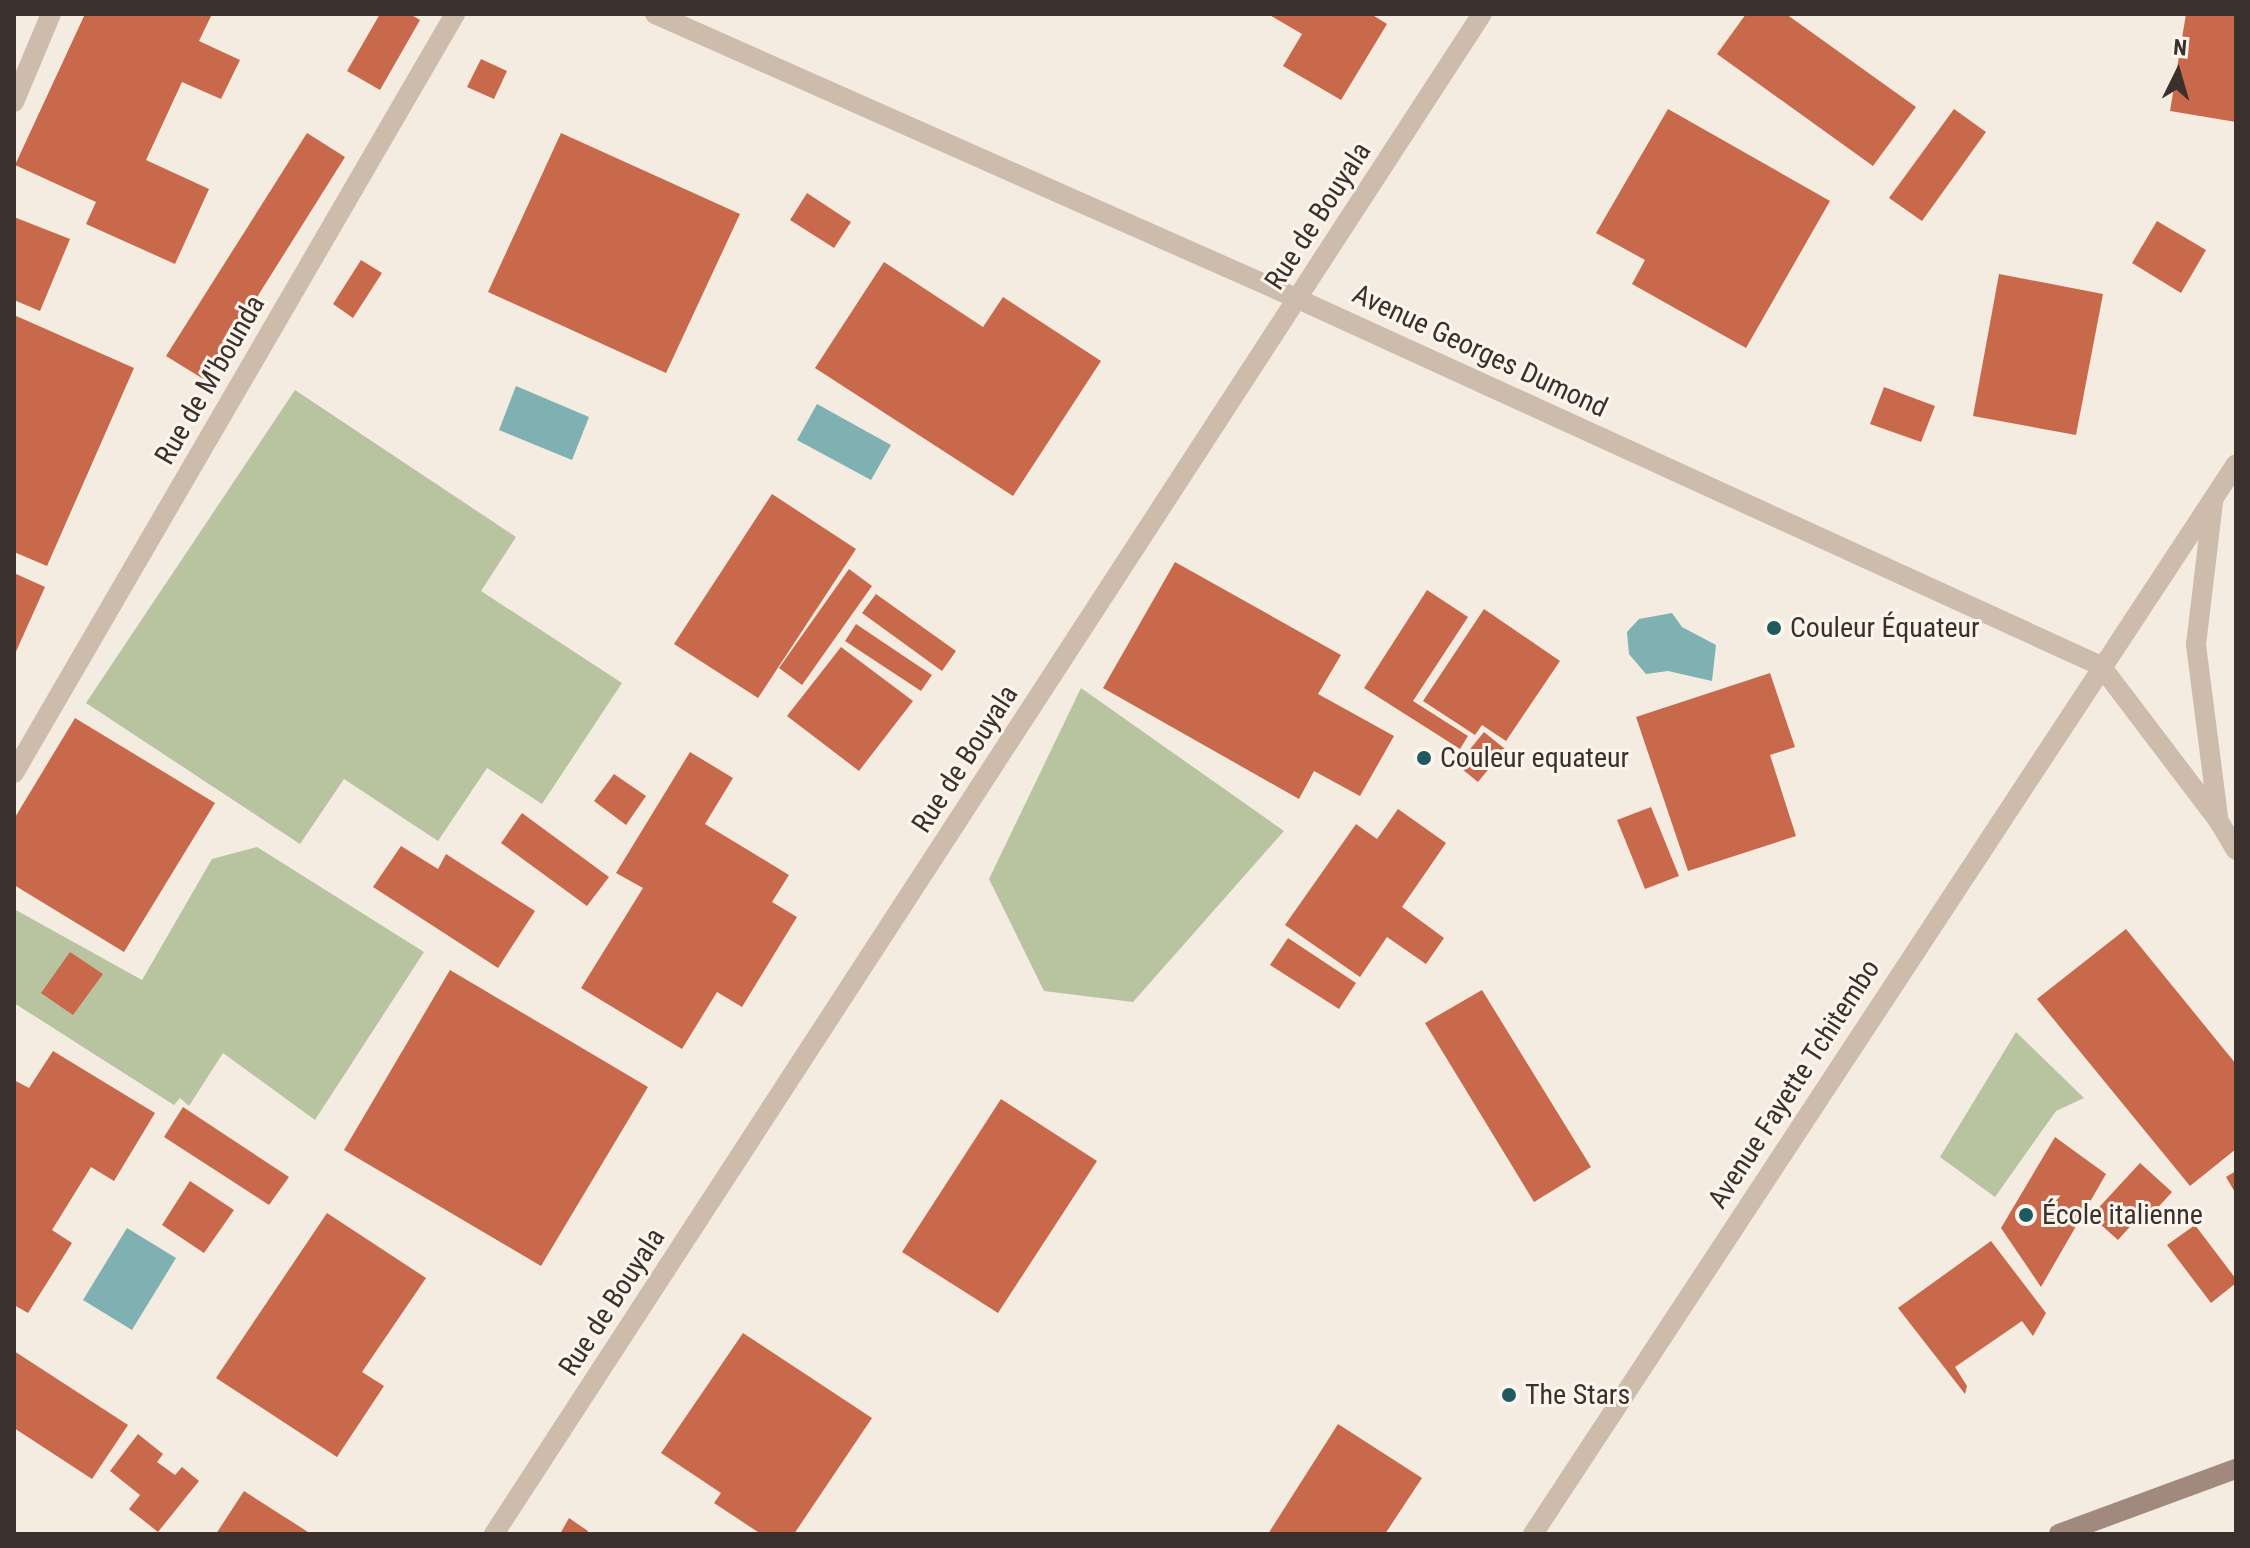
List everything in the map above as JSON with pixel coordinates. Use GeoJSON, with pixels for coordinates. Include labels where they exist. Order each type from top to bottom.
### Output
{"type":"FeatureCollection","features":[{"type":"Feature","properties":{"kind":"street"},"geometry":{"type":"LineString","coordinates":[[14,102],[51,14]]}},
{"type":"Feature","properties":{"kind":"street","name":"Rue de M'bounda"},"geometry":{"type":"LineString","coordinates":[[14,773],[455,14]]}},
{"type":"Feature","properties":{"kind":"street","name":"Avenue Georges Dumond"},"geometry":{"type":"LineString","coordinates":[[655,14],[1298,299],[2101,666],[2218,820],[2236,850]]}},
{"type":"Feature","properties":{"kind":"street","name":"Rue de Bouyala"},"geometry":{"type":"LineString","coordinates":[[494,1534],[1482,14]]}},
{"type":"Feature","properties":{"kind":"street","name":"Avenue Fayette Tchitembo"},"geometry":{"type":"LineString","coordinates":[[1533,1534],[2236,464]]}},
{"type":"Feature","properties":{"kind":"street","name":"Avenue Georges Dumond"},"geometry":{"type":"LineString","coordinates":[[2214,498],[2196,645],[2218,820]]}},
{"type":"Feature","properties":{"kind":"street"},"geometry":{"type":"LineString","coordinates":[[2059,1534],[2236,1469]]}},
{"type":"Feature","properties":{"kind":"green space"},"geometry":{"type":"Polygon","coordinates":[[[295,390],[516,537],[481,591],[622,683],[542,804],[487,768],[438,841],[344,779],[300,844],[86,703],[295,390]]]}},
{"type":"Feature","properties":{"kind":"green space"},"geometry":{"type":"Polygon","coordinates":[[[1081,688],[1284,831],[1133,1002],[1044,991],[989,879],[1081,688]]]}},
{"type":"Feature","properties":{"kind":"green space"},"geometry":{"type":"Polygon","coordinates":[[[257,847],[424,952],[315,1120],[223,1053],[189,1106],[180,1098],[174,1105],[14,1003],[14,909],[142,980],[212,859],[257,847]]]}},
{"type":"Feature","properties":{"kind":"green space"},"geometry":{"type":"Polygon","coordinates":[[[2016,1032],[2084,1098],[2056,1111],[1995,1197],[1940,1157],[2016,1032]]]}},
{"type":"Feature","properties":{"kind":"water"},"geometry":{"type":"Polygon","coordinates":[[[516,386],[589,417],[572,460],[499,430],[516,386]]]}},
{"type":"Feature","properties":{"kind":"water"},"geometry":{"type":"Polygon","coordinates":[[[817,404],[891,445],[871,480],[797,440],[817,404]]]}},
{"type":"Feature","properties":{"kind":"water"},"geometry":{"type":"Polygon","coordinates":[[[1672,613],[1682,627],[1716,645],[1712,681],[1668,671],[1646,674],[1629,654],[1627,632],[1639,619],[1672,613]]]}},
{"type":"Feature","properties":{"kind":"water"},"geometry":{"type":"Polygon","coordinates":[[[127,1228],[176,1258],[132,1330],[83,1300],[127,1228]]]}},
{"type":"Feature","properties":{"kind":"building"},"geometry":{"type":"Polygon","coordinates":[[[85,14],[212,14],[199,41],[240,60],[221,99],[182,82],[146,160],[209,189],[175,264],[86,224],[96,202],[15,165],[85,14]]]}},
{"type":"Feature","properties":{"kind":"building"},"geometry":{"type":"Polygon","coordinates":[[[380,14],[410,14],[420,20],[380,90],[347,71],[380,14]]]}},
{"type":"Feature","properties":{"kind":"building"},"geometry":{"type":"Polygon","coordinates":[[[1268,14],[1371,14],[1387,24],[1341,100],[1283,66],[1302,34],[1268,14]]]}},
{"type":"Feature","properties":{"kind":"building"},"geometry":{"type":"Polygon","coordinates":[[[1746,14],[1786,14],[1916,107],[1873,166],[1717,54],[1746,14]]]}},
{"type":"Feature","properties":{"kind":"building"},"geometry":{"type":"Polygon","coordinates":[[[2186,14],[2236,14],[2236,122],[2170,111],[2186,14]]]}},
{"type":"Feature","properties":{"kind":"building"},"geometry":{"type":"Polygon","coordinates":[[[481,59],[507,71],[494,99],[467,87],[481,59]]]}},
{"type":"Feature","properties":{"kind":"building"},"geometry":{"type":"Polygon","coordinates":[[[1668,109],[1830,201],[1746,348],[1632,284],[1645,260],[1596,233],[1668,109]]]}},
{"type":"Feature","properties":{"kind":"building"},"geometry":{"type":"Polygon","coordinates":[[[1954,109],[1986,132],[1922,221],[1889,198],[1954,109]]]}},
{"type":"Feature","properties":{"kind":"building"},"geometry":{"type":"Polygon","coordinates":[[[307,133],[345,157],[205,380],[166,356],[307,133]]]}},
{"type":"Feature","properties":{"kind":"building"},"geometry":{"type":"Polygon","coordinates":[[[561,133],[740,214],[666,373],[488,292],[561,133]]]}},
{"type":"Feature","properties":{"kind":"building"},"geometry":{"type":"Polygon","coordinates":[[[807,193],[851,222],[834,248],[790,220],[807,193]]]}},
{"type":"Feature","properties":{"kind":"building"},"geometry":{"type":"Polygon","coordinates":[[[14,217],[70,239],[40,311],[14,300],[14,217]]]}},
{"type":"Feature","properties":{"kind":"building"},"geometry":{"type":"Polygon","coordinates":[[[2157,221],[2206,250],[2181,293],[2132,263],[2157,221]]]}},
{"type":"Feature","properties":{"kind":"building"},"geometry":{"type":"Polygon","coordinates":[[[361,260],[382,273],[353,318],[333,304],[361,260]]]}},
{"type":"Feature","properties":{"kind":"building"},"geometry":{"type":"Polygon","coordinates":[[[884,262],[983,327],[1003,297],[1101,361],[1013,496],[815,368],[884,262]]]}},
{"type":"Feature","properties":{"kind":"building"},"geometry":{"type":"Polygon","coordinates":[[[1999,274],[2103,294],[2076,435],[1973,416],[1999,274]]]}},
{"type":"Feature","properties":{"kind":"building"},"geometry":{"type":"Polygon","coordinates":[[[14,315],[134,368],[47,566],[14,552],[14,315]]]}},
{"type":"Feature","properties":{"kind":"building"},"geometry":{"type":"Polygon","coordinates":[[[1884,387],[1935,406],[1921,442],[1870,424],[1884,387]]]}},
{"type":"Feature","properties":{"kind":"building"},"geometry":{"type":"Polygon","coordinates":[[[772,494],[856,549],[758,698],[674,644],[772,494]]]}},
{"type":"Feature","properties":{"kind":"building"},"geometry":{"type":"Polygon","coordinates":[[[1175,562],[1341,655],[1318,694],[1394,736],[1360,796],[1314,771],[1299,799],[1103,688],[1175,562]]]}},
{"type":"Feature","properties":{"kind":"building"},"geometry":{"type":"Polygon","coordinates":[[[849,569],[872,586],[802,685],[779,668],[849,569]]]}},
{"type":"Feature","properties":{"kind":"building"},"geometry":{"type":"Polygon","coordinates":[[[14,573],[45,587],[14,656],[14,573]]]}},
{"type":"Feature","properties":{"kind":"building"},"geometry":{"type":"Polygon","coordinates":[[[1427,590],[1468,617],[1413,701],[1468,736],[1460,749],[1364,688],[1427,590]]]}},
{"type":"Feature","properties":{"kind":"building"},"geometry":{"type":"Polygon","coordinates":[[[876,594],[956,651],[942,671],[862,613],[876,594]]]}},
{"type":"Feature","properties":{"kind":"building"},"geometry":{"type":"Polygon","coordinates":[[[1484,609],[1560,661],[1506,741],[1482,725],[1475,735],[1423,701],[1484,609]]]}},
{"type":"Feature","properties":{"kind":"building"},"geometry":{"type":"Polygon","coordinates":[[[856,624],[932,675],[921,691],[845,641],[856,624]]]}},
{"type":"Feature","properties":{"kind":"building"},"geometry":{"type":"Polygon","coordinates":[[[841,647],[913,701],[859,771],[787,716],[841,647]]]}},
{"type":"Feature","properties":{"kind":"building"},"geometry":{"type":"Polygon","coordinates":[[[1770,673],[1795,747],[1770,755],[1796,836],[1688,871],[1636,717],[1770,673]]]}},
{"type":"Feature","properties":{"kind":"building"},"geometry":{"type":"Polygon","coordinates":[[[75,718],[215,803],[124,952],[14,885],[14,819],[75,718]]]}},
{"type":"Feature","properties":{"kind":"building"},"geometry":{"type":"Polygon","coordinates":[[[1484,732],[1505,749],[1478,782],[1457,765],[1484,732]]]}},
{"type":"Feature","properties":{"kind":"building"},"geometry":{"type":"Polygon","coordinates":[[[690,752],[733,778],[705,824],[789,875],[772,902],[797,917],[742,1007],[717,992],[682,1049],[581,988],[643,888],[616,873],[690,752]]]}},
{"type":"Feature","properties":{"kind":"building"},"geometry":{"type":"Polygon","coordinates":[[[614,774],[646,796],[626,825],[594,801],[614,774]]]}},
{"type":"Feature","properties":{"kind":"building"},"geometry":{"type":"Polygon","coordinates":[[[1651,807],[1679,876],[1645,889],[1617,820],[1651,807]]]}},
{"type":"Feature","properties":{"kind":"building"},"geometry":{"type":"Polygon","coordinates":[[[1398,809],[1446,843],[1402,907],[1444,938],[1426,964],[1387,937],[1360,977],[1285,925],[1356,824],[1377,839],[1398,809]]]}},
{"type":"Feature","properties":{"kind":"building"},"geometry":{"type":"Polygon","coordinates":[[[522,813],[609,877],[587,906],[501,843],[522,813]]]}},
{"type":"Feature","properties":{"kind":"building"},"geometry":{"type":"Polygon","coordinates":[[[401,846],[438,869],[446,854],[535,911],[498,968],[373,887],[401,846]]]}},
{"type":"Feature","properties":{"kind":"building"},"geometry":{"type":"Polygon","coordinates":[[[2126,929],[2236,1064],[2236,1149],[2190,1186],[2037,999],[2126,929]]]}},
{"type":"Feature","properties":{"kind":"building"},"geometry":{"type":"Polygon","coordinates":[[[1288,938],[1356,983],[1339,1009],[1270,965],[1288,938]]]}},
{"type":"Feature","properties":{"kind":"building"},"geometry":{"type":"Polygon","coordinates":[[[70,952],[103,974],[73,1015],[41,993],[70,952]]]}},
{"type":"Feature","properties":{"kind":"building"},"geometry":{"type":"Polygon","coordinates":[[[450,970],[648,1087],[541,1266],[344,1150],[450,970]]]}},
{"type":"Feature","properties":{"kind":"building"},"geometry":{"type":"Polygon","coordinates":[[[1482,990],[1591,1167],[1534,1202],[1425,1023],[1482,990]]]}},
{"type":"Feature","properties":{"kind":"building"},"geometry":{"type":"Polygon","coordinates":[[[53,1051],[155,1113],[114,1181],[91,1167],[52,1230],[72,1243],[28,1313],[14,1305],[14,1080],[29,1088],[53,1051]]]}},
{"type":"Feature","properties":{"kind":"building"},"geometry":{"type":"Polygon","coordinates":[[[1001,1099],[1097,1161],[998,1313],[902,1252],[1001,1099]]]}},
{"type":"Feature","properties":{"kind":"building"},"geometry":{"type":"Polygon","coordinates":[[[183,1107],[289,1177],[269,1205],[164,1137],[183,1107]]]}},
{"type":"Feature","properties":{"kind":"building"},"geometry":{"type":"Polygon","coordinates":[[[2055,1137],[2106,1174],[2041,1287],[2001,1228],[2055,1137]]]}},
{"type":"Feature","properties":{"kind":"building"},"geometry":{"type":"Polygon","coordinates":[[[2140,1163],[2172,1192],[2142,1225],[2136,1220],[2118,1240],[2091,1216],[2140,1163]]]}},
{"type":"Feature","properties":{"kind":"building"},"geometry":{"type":"Polygon","coordinates":[[[2236,1171],[2236,1194],[2226,1177],[2236,1171]]]}},
{"type":"Feature","properties":{"kind":"building"},"geometry":{"type":"Polygon","coordinates":[[[190,1181],[234,1210],[204,1253],[162,1225],[190,1181]]]}},
{"type":"Feature","properties":{"kind":"building"},"geometry":{"type":"Polygon","coordinates":[[[327,1213],[426,1278],[362,1372],[384,1386],[337,1457],[216,1378],[327,1213]]]}},
{"type":"Feature","properties":{"kind":"building"},"geometry":{"type":"Polygon","coordinates":[[[2195,1225],[2236,1279],[2236,1283],[2211,1303],[2167,1245],[2195,1225]]]}},
{"type":"Feature","properties":{"kind":"building"},"geometry":{"type":"Polygon","coordinates":[[[1991,1241],[2046,1313],[2033,1336],[2022,1321],[1955,1367],[1967,1386],[1965,1394],[1898,1308],[1991,1241]]]}},
{"type":"Feature","properties":{"kind":"building"},"geometry":{"type":"Polygon","coordinates":[[[743,1333],[872,1418],[794,1534],[761,1534],[714,1503],[721,1493],[661,1453],[743,1333]]]}},
{"type":"Feature","properties":{"kind":"building"},"geometry":{"type":"Polygon","coordinates":[[[14,1351],[128,1425],[92,1479],[14,1428],[14,1351]]]}},
{"type":"Feature","properties":{"kind":"building"},"geometry":{"type":"Polygon","coordinates":[[[1338,1424],[1422,1478],[1385,1534],[1268,1534],[1338,1424]]]}},
{"type":"Feature","properties":{"kind":"building"},"geometry":{"type":"Polygon","coordinates":[[[138,1434],[163,1454],[157,1462],[175,1475],[182,1467],[199,1481],[158,1532],[129,1509],[140,1495],[110,1471],[138,1434]]]}},
{"type":"Feature","properties":{"kind":"building"},"geometry":{"type":"Polygon","coordinates":[[[244,1491],[308,1532],[216,1534],[244,1491]]]}},
{"type":"Feature","properties":{"kind":"building"},"geometry":{"type":"Polygon","coordinates":[[[569,1518],[588,1531],[586,1534],[560,1534],[569,1518]]]}},
{"type":"Feature","properties":{"kind":"place","name":"Couleur Équateur"},"geometry":{"type":"Point","coordinates":[1774,628]}},
{"type":"Feature","properties":{"kind":"place","name":"Couleur equateur"},"geometry":{"type":"Point","coordinates":[1424,758]}},
{"type":"Feature","properties":{"kind":"place","name":"École italienne"},"geometry":{"type":"Point","coordinates":[2026,1215]}},
{"type":"Feature","properties":{"kind":"place","name":"The Stars"},"geometry":{"type":"Point","coordinates":[1509,1395]}}]}
